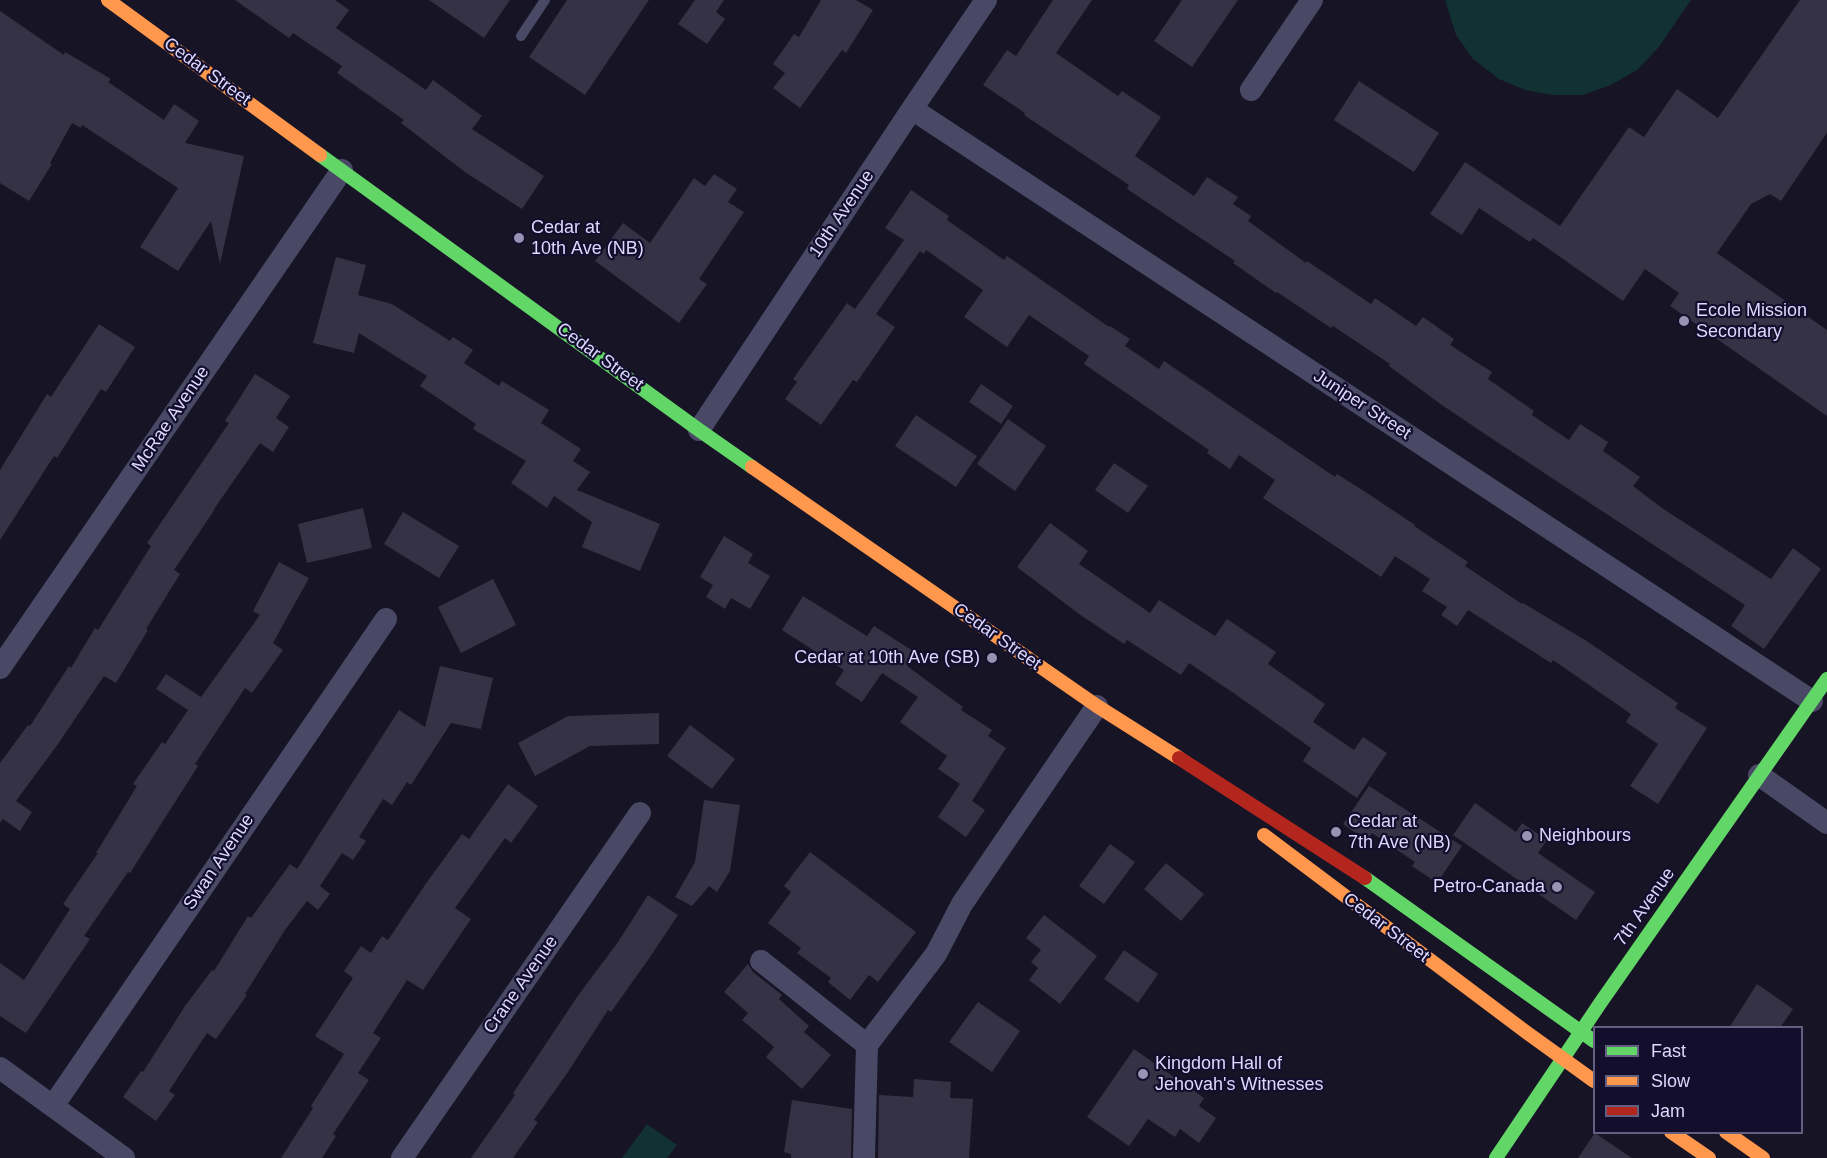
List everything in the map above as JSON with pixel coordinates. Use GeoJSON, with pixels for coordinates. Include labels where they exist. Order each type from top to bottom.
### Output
{"type":"FeatureCollection","features":[{"type":"Feature","properties":{"kind":"main road","name":"Cedar Street"},"geometry":{"type":"LineString","coordinates":[[115,2],[699,430],[1097,706],[1350,868],[1593,1040]]}},
{"type":"Feature","properties":{"kind":"main road","name":"7th Avenue"},"geometry":{"type":"LineString","coordinates":[[1496,1158],[1562,1059],[1827,680]]}},
{"type":"Feature","properties":{"kind":"main road","name":"Cedar Street"},"geometry":{"type":"LineString","coordinates":[[1097,706],[1218,800]]}},
{"type":"Feature","properties":{"kind":"main road","name":"Cedar Street"},"geometry":{"type":"LineString","coordinates":[[1256,829],[1593,1080]]}},
{"type":"Feature","properties":{"kind":"main road"},"geometry":{"type":"LineString","coordinates":[[1674,1134],[1709,1158]]}},
{"type":"Feature","properties":{"kind":"main road"},"geometry":{"type":"LineString","coordinates":[[1729,1134],[1764,1158]]}},
{"type":"Feature","properties":{"kind":"street","name":"10th Avenue"},"geometry":{"type":"LineString","coordinates":[[699,430],[986,0]]}},
{"type":"Feature","properties":{"kind":"street"},"geometry":{"type":"LineString","coordinates":[[1251,90],[1312,0]]}},
{"type":"Feature","properties":{"kind":"street","name":"Juniper Street"},"geometry":{"type":"LineString","coordinates":[[912,109],[1812,701]]}},
{"type":"Feature","properties":{"kind":"street","name":"McRae Avenue"},"geometry":{"type":"LineString","coordinates":[[0,668],[342,170]]}},
{"type":"Feature","properties":{"kind":"street","name":"Swan Avenue"},"geometry":{"type":"LineString","coordinates":[[53,1106],[386,619]]}},
{"type":"Feature","properties":{"kind":"street"},"geometry":{"type":"LineString","coordinates":[[864,1158],[867,1045],[936,954],[962,904],[1097,706]]}},
{"type":"Feature","properties":{"kind":"street"},"geometry":{"type":"LineString","coordinates":[[1759,775],[1827,823]]}},
{"type":"Feature","properties":{"kind":"street","name":"Crane Avenue"},"geometry":{"type":"LineString","coordinates":[[402,1158],[639,813]]}},
{"type":"Feature","properties":{"kind":"street"},"geometry":{"type":"LineString","coordinates":[[761,961],[867,1045]]}},
{"type":"Feature","properties":{"kind":"street"},"geometry":{"type":"LineString","coordinates":[[0,1068],[124,1158]]}},
{"type":"Feature","properties":{"kind":"lane"},"geometry":{"type":"LineString","coordinates":[[521,36],[545,0]]}},
{"type":"Feature","properties":{"kind":"green space"},"geometry":{"type":"Polygon","coordinates":[[[1445,0],[1691,0],[1658,48],[1637,70],[1611,85],[1583,95],[1553,95],[1525,90],[1499,79],[1473,59],[1456,35],[1445,0]]]}},
{"type":"Feature","properties":{"kind":"green space"},"geometry":{"type":"Polygon","coordinates":[[[647,1124],[677,1145],[667,1158],[622,1158],[647,1124]]]}},
{"type":"Feature","properties":{"kind":"building"},"geometry":{"type":"Polygon","coordinates":[[[235,0],[335,0],[349,10],[336,28],[426,90],[433,80],[482,116],[472,129],[544,176],[522,209],[465,172],[401,123],[404,120],[337,73],[342,66],[293,33],[289,38],[235,0]]]}},
{"type":"Feature","properties":{"kind":"building"},"geometry":{"type":"Polygon","coordinates":[[[429,0],[510,0],[484,38],[429,0]]]}},
{"type":"Feature","properties":{"kind":"building"},"geometry":{"type":"Polygon","coordinates":[[[567,0],[649,0],[585,95],[529,57],[567,0]]]}},
{"type":"Feature","properties":{"kind":"building"},"geometry":{"type":"Polygon","coordinates":[[[695,0],[724,0],[716,12],[725,19],[707,44],[678,24],[695,0]]]}},
{"type":"Feature","properties":{"kind":"building"},"geometry":{"type":"Polygon","coordinates":[[[821,0],[856,0],[873,10],[846,53],[842,50],[800,108],[773,88],[785,73],[773,64],[794,34],[799,37],[821,0]]]}},
{"type":"Feature","properties":{"kind":"building"},"geometry":{"type":"Polygon","coordinates":[[[1053,0],[1092,0],[1056,53],[1118,96],[1122,91],[1161,117],[1135,156],[1194,196],[1207,177],[1238,197],[1233,204],[1251,216],[1248,221],[1306,263],[1307,261],[1371,304],[1375,298],[1416,326],[1423,317],[1454,339],[1450,345],[1492,372],[1488,379],[1534,411],[1532,415],[1569,440],[1580,424],[1608,442],[1603,451],[1640,477],[1633,486],[1662,508],[1771,579],[1793,548],[1821,569],[1764,649],[1731,626],[1745,605],[1439,403],[1389,366],[1390,364],[1333,326],[1331,328],[1276,293],[1233,263],[1235,261],[1127,189],[1129,185],[983,85],[1007,50],[1016,56],[1053,0]]]}},
{"type":"Feature","properties":{"kind":"building"},"geometry":{"type":"Polygon","coordinates":[[[1182,0],[1238,0],[1192,67],[1154,41],[1182,0]]]}},
{"type":"Feature","properties":{"kind":"building"},"geometry":{"type":"Polygon","coordinates":[[[1800,0],[1827,0],[1827,133],[1781,201],[1770,194],[1751,204],[1717,253],[1827,330],[1827,416],[1670,306],[1679,293],[1645,269],[1623,301],[1533,238],[1530,242],[1479,208],[1462,235],[1430,214],[1465,162],[1560,226],[1629,127],[1644,137],[1677,89],[1718,118],[1800,0]]]}},
{"type":"Feature","properties":{"kind":"building"},"geometry":{"type":"Polygon","coordinates":[[[0,11],[64,55],[65,52],[111,79],[108,82],[164,120],[174,104],[199,121],[185,143],[244,156],[220,264],[211,221],[178,271],[140,247],[178,188],[82,125],[81,128],[72,123],[50,163],[52,164],[29,201],[0,183],[0,11]]]}},
{"type":"Feature","properties":{"kind":"building"},"geometry":{"type":"Polygon","coordinates":[[[1359,81],[1439,133],[1414,172],[1334,120],[1359,81]]]}},
{"type":"Feature","properties":{"kind":"building"},"geometry":{"type":"Polygon","coordinates":[[[714,174],[737,189],[728,202],[744,212],[699,279],[707,284],[679,323],[595,261],[623,223],[650,243],[694,178],[705,186],[714,174]]]}},
{"type":"Feature","properties":{"kind":"building"},"geometry":{"type":"Polygon","coordinates":[[[911,190],[949,216],[947,220],[1004,260],[1007,256],[1130,339],[1125,346],[1159,369],[1164,361],[1335,477],[1337,474],[1415,525],[1468,562],[1465,566],[1522,604],[1585,640],[1678,703],[1675,708],[1707,728],[1658,804],[1630,786],[1658,744],[1626,722],[1631,714],[1553,660],[1551,663],[1468,610],[1457,626],[1441,615],[1447,607],[1422,591],[1430,579],[1395,556],[1381,577],[1263,498],[1275,480],[1239,455],[1230,469],[1207,453],[1209,450],[1084,364],[1089,356],[1029,315],[1007,347],[964,317],[983,290],[926,250],[924,254],[920,251],[876,314],[895,327],[857,382],[853,380],[821,425],[785,399],[797,382],[793,379],[847,303],[855,309],[904,240],[885,228],[911,190]]]}},
{"type":"Feature","properties":{"kind":"building"},"geometry":{"type":"Polygon","coordinates":[[[336,257],[366,265],[358,295],[392,304],[450,341],[453,337],[473,350],[464,363],[499,386],[502,381],[549,410],[541,423],[581,449],[573,461],[590,472],[577,490],[660,524],[640,571],[582,547],[592,522],[554,496],[547,508],[511,483],[526,461],[473,429],[476,424],[420,386],[427,376],[359,333],[354,353],[313,343],[336,257]]]}},
{"type":"Feature","properties":{"kind":"building"},"geometry":{"type":"Polygon","coordinates":[[[99,324],[135,347],[106,392],[101,389],[57,458],[54,456],[0,540],[0,470],[47,394],[51,397],[99,324]]]}},
{"type":"Feature","properties":{"kind":"building"},"geometry":{"type":"Polygon","coordinates":[[[255,374],[290,396],[276,418],[289,427],[273,452],[260,443],[174,570],[180,574],[116,683],[104,676],[16,801],[32,812],[20,831],[3,819],[0,823],[0,763],[28,725],[30,726],[69,666],[71,668],[95,628],[98,630],[151,546],[147,543],[229,423],[225,421],[255,374]]]}},
{"type":"Feature","properties":{"kind":"building"},"geometry":{"type":"Polygon","coordinates":[[[981,384],[1013,406],[1001,424],[969,402],[981,384]]]}},
{"type":"Feature","properties":{"kind":"building"},"geometry":{"type":"Polygon","coordinates":[[[916,415],[977,456],[956,487],[895,446],[916,415]]]}},
{"type":"Feature","properties":{"kind":"building"},"geometry":{"type":"Polygon","coordinates":[[[1008,419],[1046,446],[1015,491],[977,464],[1008,419]]]}},
{"type":"Feature","properties":{"kind":"building"},"geometry":{"type":"Polygon","coordinates":[[[1114,463],[1148,486],[1128,513],[1095,490],[1114,463]]]}},
{"type":"Feature","properties":{"kind":"building"},"geometry":{"type":"Polygon","coordinates":[[[363,508],[372,548],[307,563],[298,524],[363,508]]]}},
{"type":"Feature","properties":{"kind":"building"},"geometry":{"type":"Polygon","coordinates":[[[403,512],[459,546],[439,578],[384,544],[403,512]]]}},
{"type":"Feature","properties":{"kind":"building"},"geometry":{"type":"Polygon","coordinates":[[[1050,523],[1088,551],[1079,564],[1150,613],[1159,600],[1215,636],[1227,619],[1276,652],[1268,664],[1325,704],[1313,722],[1354,750],[1363,737],[1387,753],[1357,798],[1303,761],[1311,748],[1235,694],[1189,663],[1181,675],[1127,640],[1124,644],[1079,614],[1017,567],[1050,523]]]}},
{"type":"Feature","properties":{"kind":"building"},"geometry":{"type":"Polygon","coordinates":[[[724,536],[753,554],[748,563],[770,576],[750,609],[731,598],[725,609],[706,597],[713,585],[700,577],[724,536]]]}},
{"type":"Feature","properties":{"kind":"building"},"geometry":{"type":"Polygon","coordinates":[[[279,562],[309,578],[273,643],[283,650],[252,693],[245,688],[195,764],[198,766],[130,873],[128,872],[84,936],[90,939],[26,1033],[0,1016],[0,963],[24,980],[70,909],[63,904],[98,853],[96,853],[137,786],[133,784],[162,742],[165,744],[188,710],[156,689],[166,674],[201,697],[260,615],[253,611],[279,562]]]}},
{"type":"Feature","properties":{"kind":"building"},"geometry":{"type":"Polygon","coordinates":[[[493,579],[516,625],[461,653],[438,607],[493,579]]]}},
{"type":"Feature","properties":{"kind":"building"},"geometry":{"type":"Polygon","coordinates":[[[803,596],[867,636],[874,626],[916,653],[907,666],[963,707],[961,710],[992,730],[988,736],[1006,748],[972,801],[985,810],[966,837],[938,817],[960,784],[938,769],[947,756],[900,722],[918,697],[882,673],[862,702],[835,684],[844,670],[782,630],[803,596]]]}},
{"type":"Feature","properties":{"kind":"building"},"geometry":{"type":"Polygon","coordinates":[[[440,666],[493,678],[481,729],[451,723],[411,785],[407,782],[392,805],[383,799],[359,837],[366,841],[353,860],[342,853],[320,886],[330,894],[318,910],[307,901],[285,930],[245,994],[247,995],[216,1039],[207,1033],[169,1091],[175,1095],[156,1121],[123,1097],[141,1071],[143,1072],[185,1006],[212,970],[214,971],[248,916],[251,918],[290,864],[297,869],[399,710],[425,727],[440,666]]]}},
{"type":"Feature","properties":{"kind":"building"},"geometry":{"type":"Polygon","coordinates":[[[659,713],[659,744],[590,746],[535,776],[518,743],[568,716],[659,713]]]}},
{"type":"Feature","properties":{"kind":"building"},"geometry":{"type":"Polygon","coordinates":[[[690,725],[735,759],[712,789],[667,756],[690,725]]]}},
{"type":"Feature","properties":{"kind":"building"},"geometry":{"type":"Polygon","coordinates":[[[508,784],[538,806],[511,843],[505,838],[455,908],[471,919],[423,990],[407,980],[373,1033],[381,1038],[358,1073],[369,1080],[333,1134],[336,1136],[322,1158],[281,1158],[344,1054],[315,1036],[353,978],[344,971],[361,946],[371,953],[382,936],[388,940],[462,834],[469,839],[508,784]]]}},
{"type":"Feature","properties":{"kind":"building"},"geometry":{"type":"Polygon","coordinates":[[[1369,786],[1462,846],[1437,883],[1412,866],[1415,862],[1372,833],[1367,841],[1343,824],[1369,786]]]}},
{"type":"Feature","properties":{"kind":"building"},"geometry":{"type":"Polygon","coordinates":[[[704,800],[740,805],[730,871],[717,892],[709,886],[692,906],[675,897],[695,862],[704,800]]]}},
{"type":"Feature","properties":{"kind":"building"},"geometry":{"type":"Polygon","coordinates":[[[1475,803],[1516,832],[1522,823],[1547,840],[1538,853],[1595,892],[1576,920],[1453,835],[1475,803]]]}},
{"type":"Feature","properties":{"kind":"building"},"geometry":{"type":"Polygon","coordinates":[[[1110,844],[1135,862],[1104,904],[1079,886],[1110,844]]]}},
{"type":"Feature","properties":{"kind":"building"},"geometry":{"type":"Polygon","coordinates":[[[810,852],[916,932],[878,982],[869,975],[850,1000],[828,982],[831,978],[797,953],[801,948],[768,923],[791,892],[784,886],[810,852]]]}},
{"type":"Feature","properties":{"kind":"building"},"geometry":{"type":"Polygon","coordinates":[[[1166,863],[1204,894],[1181,921],[1144,889],[1166,863]]]}},
{"type":"Feature","properties":{"kind":"building"},"geometry":{"type":"Polygon","coordinates":[[[648,895],[678,915],[650,957],[611,1012],[608,1010],[534,1120],[538,1122],[513,1158],[471,1158],[515,1095],[513,1093],[577,997],[618,942],[648,895]]]}},
{"type":"Feature","properties":{"kind":"building"},"geometry":{"type":"Polygon","coordinates":[[[1044,915],[1097,956],[1060,1004],[1029,980],[1038,968],[1031,962],[1041,950],[1026,938],[1044,915]]]}},
{"type":"Feature","properties":{"kind":"building"},"geometry":{"type":"Polygon","coordinates":[[[1124,950],[1158,974],[1138,1003],[1104,979],[1124,950]]]}},
{"type":"Feature","properties":{"kind":"building"},"geometry":{"type":"Polygon","coordinates":[[[748,964],[753,972],[782,995],[779,999],[809,1026],[804,1032],[831,1055],[802,1089],[766,1057],[774,1047],[742,1020],[748,1013],[724,992],[748,964]]]}},
{"type":"Feature","properties":{"kind":"building"},"geometry":{"type":"Polygon","coordinates":[[[1757,984],[1793,1009],[1781,1026],[1730,1026],[1757,984]]]}},
{"type":"Feature","properties":{"kind":"building"},"geometry":{"type":"Polygon","coordinates":[[[978,1002],[1020,1031],[992,1072],[949,1042],[978,1002]]]}},
{"type":"Feature","properties":{"kind":"building","name":"Kingdom Hall of Jehovah's Witnesses"},"geometry":{"type":"Polygon","coordinates":[[[1134,1049],[1204,1098],[1199,1106],[1216,1118],[1199,1143],[1180,1129],[1175,1137],[1148,1119],[1129,1146],[1087,1117],[1134,1049]]]}},
{"type":"Feature","properties":{"kind":"building"},"geometry":{"type":"Polygon","coordinates":[[[914,1079],[951,1082],[950,1098],[973,1099],[969,1158],[878,1158],[879,1095],[913,1097],[914,1079]]]}},
{"type":"Feature","properties":{"kind":"building"},"geometry":{"type":"Polygon","coordinates":[[[792,1100],[852,1109],[851,1158],[791,1158],[791,1154],[784,1152],[792,1100]]]}},
{"type":"Feature","properties":{"kind":"building"},"geometry":{"type":"Polygon","coordinates":[[[1596,1134],[1632,1158],[1578,1158],[1596,1134]]]}},
{"type":"Feature","properties":{"kind":"traffic: fast"},"geometry":{"type":"LineString","coordinates":[[320,155],[752,467]]}},
{"type":"Feature","properties":{"kind":"traffic: fast"},"geometry":{"type":"LineString","coordinates":[[1496,1158],[1601,1002],[1827,679]]}},
{"type":"Feature","properties":{"kind":"traffic: fast"},"geometry":{"type":"LineString","coordinates":[[1365,878],[1593,1040]]}},
{"type":"Feature","properties":{"kind":"traffic: slow"},"geometry":{"type":"LineString","coordinates":[[108,0],[320,155]]}},
{"type":"Feature","properties":{"kind":"traffic: slow"},"geometry":{"type":"LineString","coordinates":[[752,467],[1097,706],[1179,758]]}},
{"type":"Feature","properties":{"kind":"traffic: slow"},"geometry":{"type":"LineString","coordinates":[[1264,835],[1593,1080]]}},
{"type":"Feature","properties":{"kind":"traffic: slow"},"geometry":{"type":"LineString","coordinates":[[1674,1134],[1709,1158]]}},
{"type":"Feature","properties":{"kind":"traffic: slow"},"geometry":{"type":"LineString","coordinates":[[1729,1134],[1763,1158]]}},
{"type":"Feature","properties":{"kind":"traffic: jam"},"geometry":{"type":"LineString","coordinates":[[1179,758],[1365,878]]}},
{"type":"Feature","properties":{"kind":"place","name":"Cedar at 10th Ave (NB)"},"geometry":{"type":"Point","coordinates":[519,238]}},
{"type":"Feature","properties":{"kind":"place","name":"Ecole Mission Secondary"},"geometry":{"type":"Point","coordinates":[1684,321]}},
{"type":"Feature","properties":{"kind":"place","name":"Cedar at 10th Ave (SB)"},"geometry":{"type":"Point","coordinates":[992,658]}},
{"type":"Feature","properties":{"kind":"place","name":"Cedar at 7th Ave (NB)"},"geometry":{"type":"Point","coordinates":[1336,832]}},
{"type":"Feature","properties":{"kind":"place","name":"Neighbours"},"geometry":{"type":"Point","coordinates":[1527,836]}},
{"type":"Feature","properties":{"kind":"place","name":"Petro-Canada"},"geometry":{"type":"Point","coordinates":[1557,887]}},
{"type":"Feature","properties":{"kind":"place","name":"Kingdom Hall of Jehovah's Witnesses"},"geometry":{"type":"Point","coordinates":[1143,1074]}}]}
